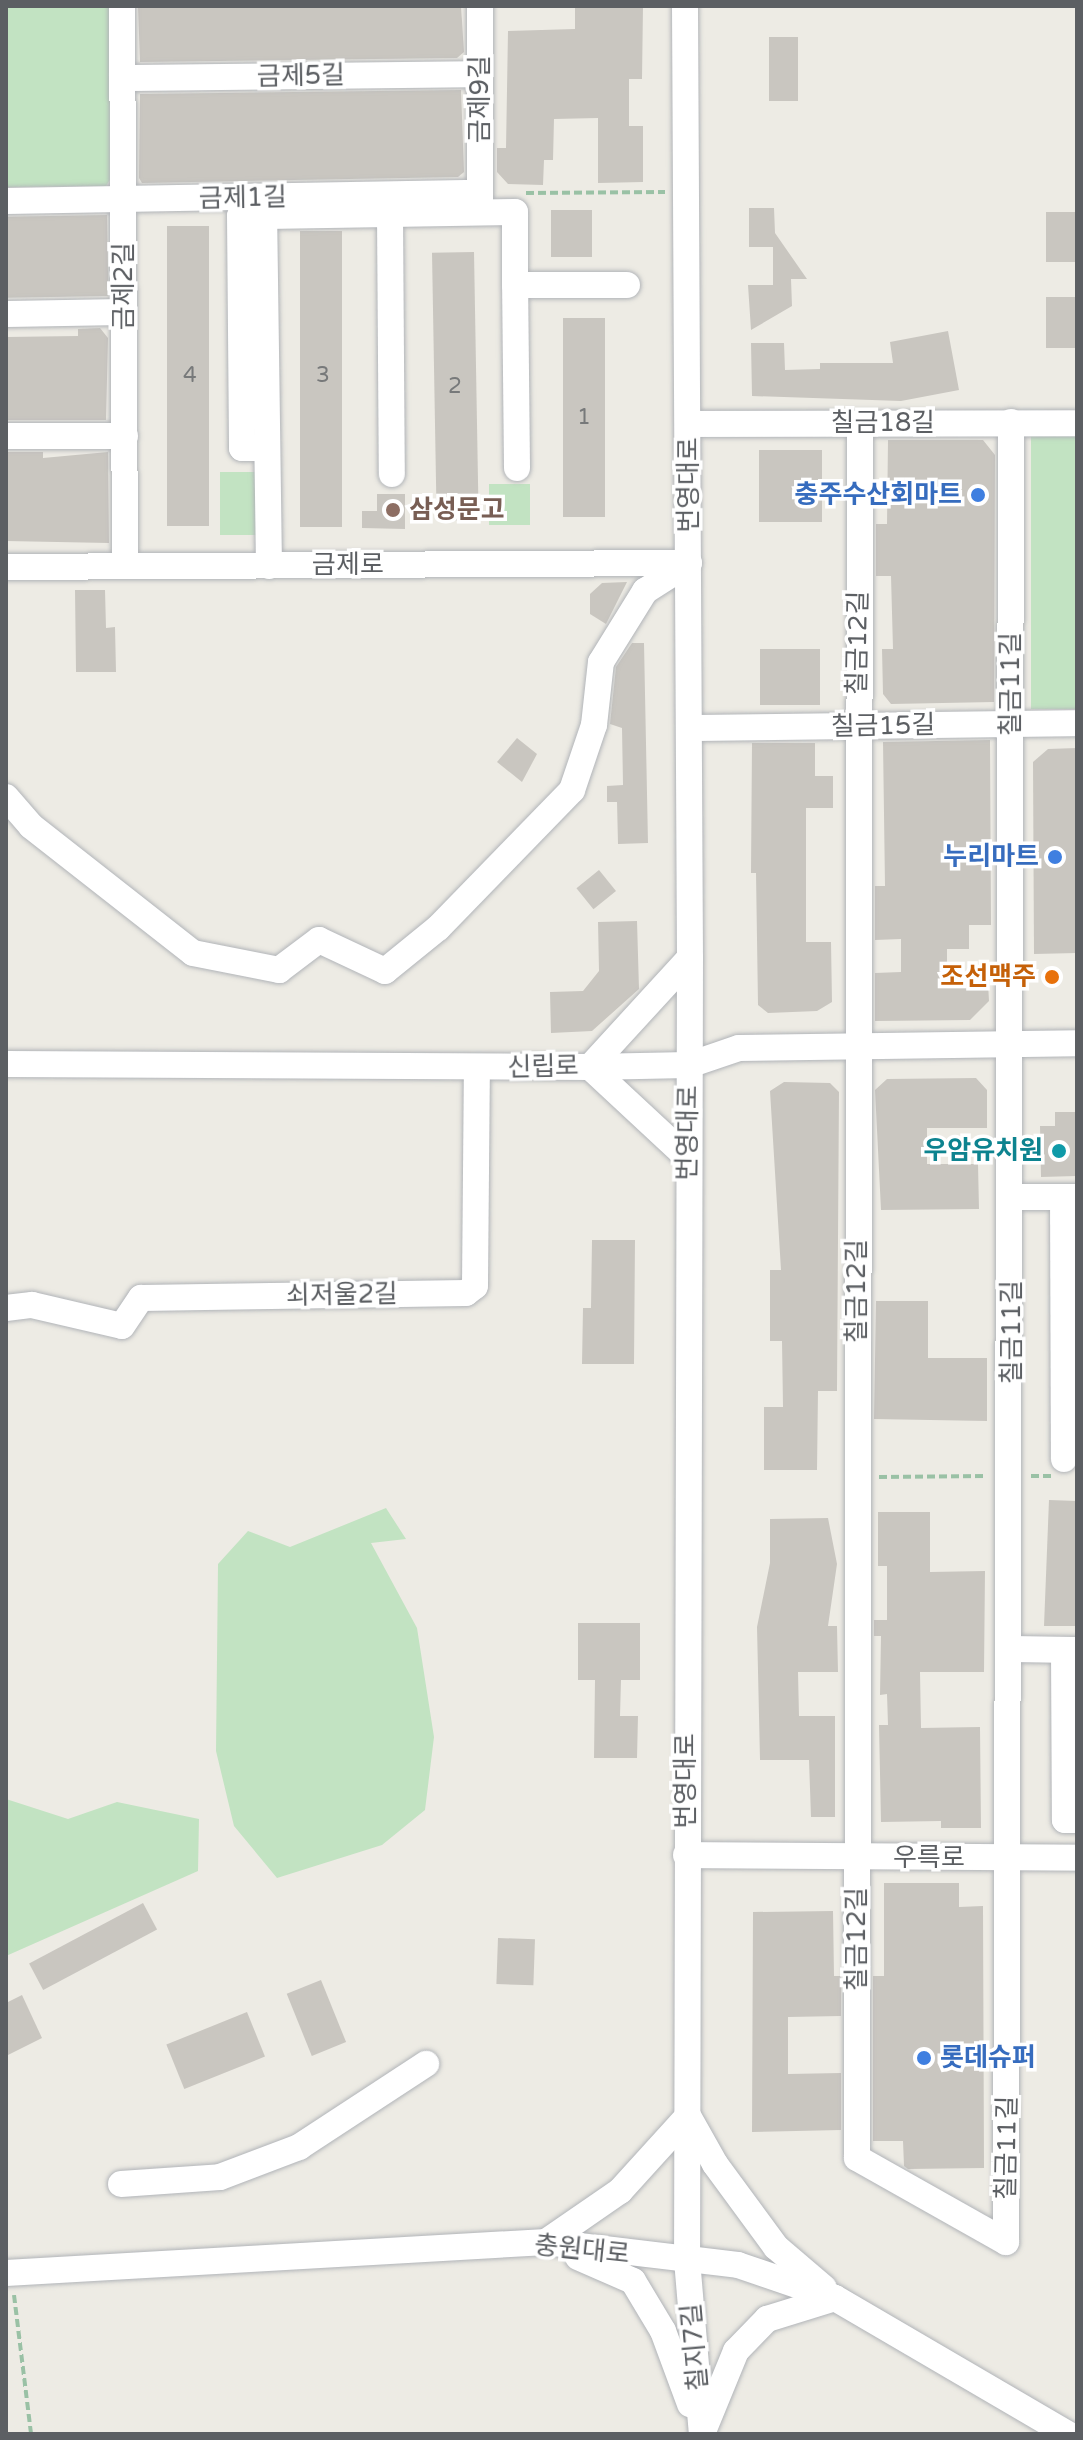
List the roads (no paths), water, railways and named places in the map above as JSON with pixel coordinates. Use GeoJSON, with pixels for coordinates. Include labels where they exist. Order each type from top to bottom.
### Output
{"type":"FeatureCollection","features":[{"type":"Feature","properties":{"kind":"street","name":"금제2길"},"geometry":{"type":"LineString","coordinates":[[122,6],[125,566]]}},
{"type":"Feature","properties":{"kind":"street","name":"금제9길"},"geometry":{"type":"LineString","coordinates":[[480,6],[480,203]]}},
{"type":"Feature","properties":{"kind":"street","name":"번영대로"},"geometry":{"type":"LineString","coordinates":[[685,6],[689,192],[690,728],[687,2260]]}},
{"type":"Feature","properties":{"kind":"street","name":"금제5길"},"geometry":{"type":"LineString","coordinates":[[122,78],[480,74]]}},
{"type":"Feature","properties":{"kind":"street","name":"금제1길"},"geometry":{"type":"LineString","coordinates":[[6,201],[480,203]]}},
{"type":"Feature","properties":{"kind":"street"},"geometry":{"type":"LineString","coordinates":[[269,566],[264,216],[390,214],[480,203],[515,212],[517,468]]}},
{"type":"Feature","properties":{"kind":"street"},"geometry":{"type":"LineString","coordinates":[[390,214],[392,474]]}},
{"type":"Feature","properties":{"kind":"street"},"geometry":{"type":"LineString","coordinates":[[515,285],[627,285]]}},
{"type":"Feature","properties":{"kind":"street"},"geometry":{"type":"LineString","coordinates":[[6,314],[124,312]]}},
{"type":"Feature","properties":{"kind":"street","name":"칠금11길"},"geometry":{"type":"LineString","coordinates":[[857,2158],[1006,2242],[1012,1197],[1011,422]]}},
{"type":"Feature","properties":{"kind":"street","name":"칠금18길"},"geometry":{"type":"LineString","coordinates":[[689,424],[1077,423]]}},
{"type":"Feature","properties":{"kind":"street","name":"칠금12길"},"geometry":{"type":"LineString","coordinates":[[857,2158],[857,726],[860,424]]}},
{"type":"Feature","properties":{"kind":"street"},"geometry":{"type":"LineString","coordinates":[[6,436],[125,436]]}},
{"type":"Feature","properties":{"kind":"street"},"geometry":{"type":"LineString","coordinates":[[6,797],[31,826],[193,953],[279,970],[319,940],[385,971],[438,928],[572,790],[594,725],[601,662],[645,591],[689,563]]}},
{"type":"Feature","properties":{"kind":"street","name":"금제로"},"geometry":{"type":"LineString","coordinates":[[6,567],[689,563]]}},
{"type":"Feature","properties":{"kind":"street","name":"칠금15길"},"geometry":{"type":"LineString","coordinates":[[690,728],[1077,723]]}},
{"type":"Feature","properties":{"kind":"street"},"geometry":{"type":"LineString","coordinates":[[688,1158],[590,1067],[690,958]]}},
{"type":"Feature","properties":{"kind":"street","name":"신립로"},"geometry":{"type":"LineString","coordinates":[[6,1064],[590,1067],[689,1065],[739,1048],[1077,1043]]}},
{"type":"Feature","properties":{"kind":"street","name":"쇠저울2길"},"geometry":{"type":"LineString","coordinates":[[6,1308],[32,1305],[122,1326],[141,1298],[466,1293],[475,1286],[477,1068]]}},
{"type":"Feature","properties":{"kind":"street"},"geometry":{"type":"LineString","coordinates":[[1012,1197],[1070,1197],[1064,1468]]}},
{"type":"Feature","properties":{"kind":"street"},"geometry":{"type":"LineString","coordinates":[[1010,1649],[1070,1650],[1065,1820],[1077,1820]]}},
{"type":"Feature","properties":{"kind":"street","name":"우륵로"},"geometry":{"type":"LineString","coordinates":[[686,1855],[1077,1858]]}},
{"type":"Feature","properties":{"kind":"street"},"geometry":{"type":"LineString","coordinates":[[121,2184],[220,2177],[299,2147],[426,2064]]}},
{"type":"Feature","properties":{"kind":"street"},"geometry":{"type":"LineString","coordinates":[[546,2242],[620,2191],[688,2116],[715,2164],[776,2247],[835,2298]]}},
{"type":"Feature","properties":{"kind":"street"},"geometry":{"type":"LineString","coordinates":[[546,2242],[633,2281],[663,2331],[702,2434]]}},
{"type":"Feature","properties":{"kind":"street","name":"충원대로"},"geometry":{"type":"LineString","coordinates":[[9,2273],[546,2242],[755,2269],[835,2298],[1068,2434]]}},
{"type":"Feature","properties":{"kind":"street","name":"칠지7길"},"geometry":{"type":"LineString","coordinates":[[687,2260],[702,2434]]}},
{"type":"Feature","properties":{"kind":"street"},"geometry":{"type":"LineString","coordinates":[[702,2434],[742,2344],[767,2319],[835,2298]]}},
{"type":"Feature","properties":{"kind":"place","name":"충주수산회마트"},"geometry":{"type":"Point","coordinates":[978,495]}},
{"type":"Feature","properties":{"kind":"place","name":"삼성문고"},"geometry":{"type":"Point","coordinates":[393,510]}},
{"type":"Feature","properties":{"kind":"place","name":"누리마트"},"geometry":{"type":"Point","coordinates":[1055,857]}},
{"type":"Feature","properties":{"kind":"place","name":"조선맥주"},"geometry":{"type":"Point","coordinates":[1052,977]}},
{"type":"Feature","properties":{"kind":"place","name":"우암유치원"},"geometry":{"type":"Point","coordinates":[1059,1151]}},
{"type":"Feature","properties":{"kind":"place","name":"롯데슈퍼"},"geometry":{"type":"Point","coordinates":[924,2058]}}]}
